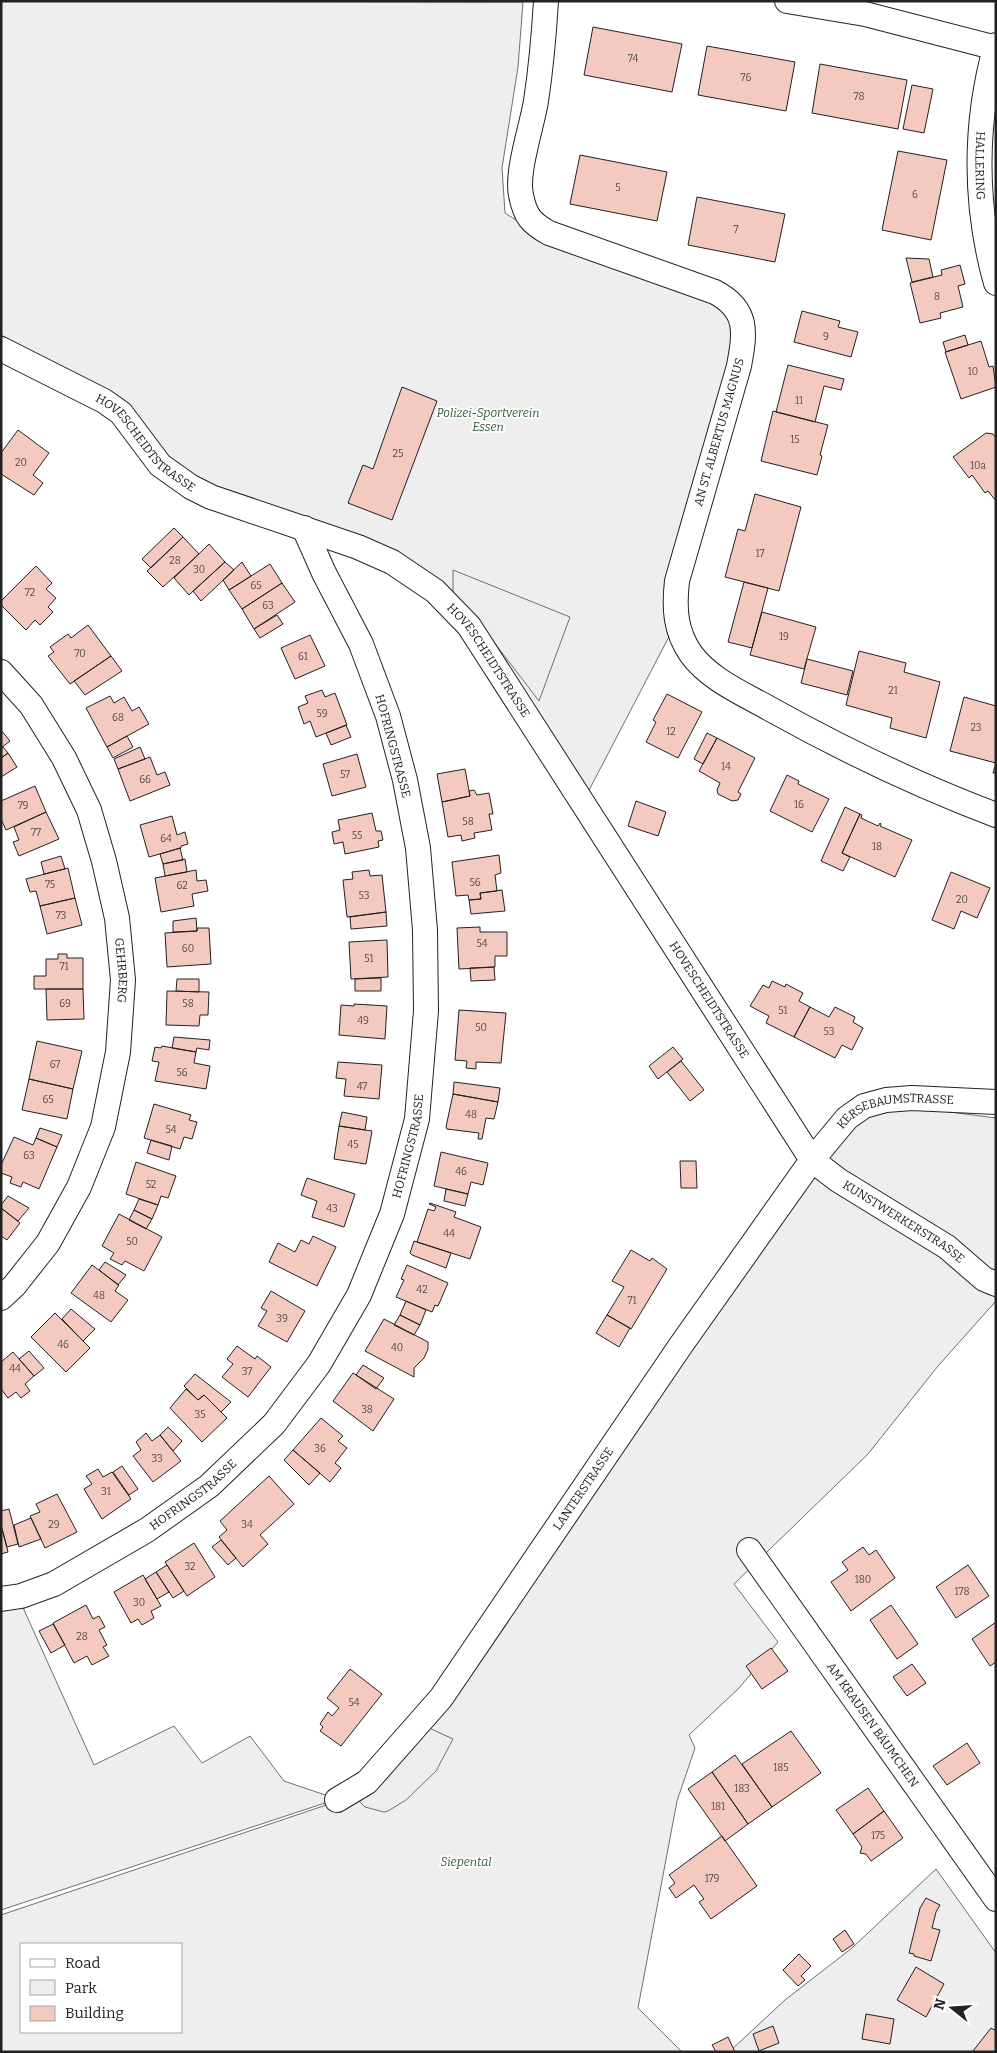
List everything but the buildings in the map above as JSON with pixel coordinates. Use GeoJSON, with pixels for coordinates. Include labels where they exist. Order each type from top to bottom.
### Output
{"type":"FeatureCollection","features":[{"type":"Feature","properties":{"kind":"street","name":"AN ST. ALBERTUS MAGNUS"},"geometry":{"type":"LineString","coordinates":[[546,1],[536,102],[522,169],[520,193],[525,214],[537,226],[550,232],[715,292],[729,299],[742,320],[744,340],[739,366],[677,581],[674,602],[676,618],[680,634],[687,647],[704,669],[718,679],[827,740],[951,798],[996,816]]}},
{"type":"Feature","properties":{"kind":"street"},"geometry":{"type":"LineString","coordinates":[[787,1],[865,14],[996,47]]}},
{"type":"Feature","properties":{"kind":"street","name":"HALLERING"},"geometry":{"type":"LineString","coordinates":[[996,47],[984,97],[980,131],[979,177],[983,224],[996,283]]}},
{"type":"Feature","properties":{"kind":"street","name":"HOVESCHEIDTSTRASSE"},"geometry":{"type":"LineString","coordinates":[[1,349],[104,401],[121,412],[160,465],[191,487],[229,504],[304,528],[392,562],[435,591],[469,626],[812,1160]]}},
{"type":"Feature","properties":{"kind":"street","name":"HOFRINGSTRASSE"},"geometry":{"type":"LineString","coordinates":[[1,1599],[21,1596],[54,1584],[147,1530],[209,1486],[274,1424],[319,1364],[359,1295],[392,1214],[417,1119],[426,1011],[425,930],[418,848],[405,780],[388,716],[361,644],[324,573],[304,528]]}},
{"type":"Feature","properties":{"kind":"street","name":"GEHRBERG"},"geometry":{"type":"LineString","coordinates":[[1,672],[30,704],[64,758],[89,810],[104,861],[117,918],[123,980],[118,1052],[100,1135],[79,1187],[48,1243],[14,1286],[1,1298]]}},
{"type":"Feature","properties":{"kind":"street","name":"KERSEBAUMSTRASSE"},"geometry":{"type":"LineString","coordinates":[[812,1160],[847,1118],[864,1106],[886,1100],[912,1098],[996,1102]]}},
{"type":"Feature","properties":{"kind":"street","name":"KUNSTWERKERSTRASSE"},"geometry":{"type":"LineString","coordinates":[[812,1160],[838,1180],[947,1247],[984,1279],[996,1284]]}},
{"type":"Feature","properties":{"kind":"street","name":"LANTERSTRASSE"},"geometry":{"type":"LineString","coordinates":[[337,1800],[367,1782],[441,1698],[681,1345],[812,1160]]}},
{"type":"Feature","properties":{"kind":"street","name":"AM KRAUSEN BÄUMCHEN"},"geometry":{"type":"LineString","coordinates":[[749,1550],[996,1899]]}},
{"type":"Feature","properties":{"kind":"green space","name":"Polizei-Sportverein Essen"},"geometry":{"type":"Polygon","coordinates":[[[1,1],[523,2],[518,67],[502,168],[505,213],[527,227],[725,298],[740,336],[675,625],[585,798],[436,587],[200,487],[91,383],[1,335],[1,1]]]}},
{"type":"Feature","properties":{"kind":"green space","name":"Siepental"},"geometry":{"type":"Polygon","coordinates":[[[912,1107],[996,1118],[996,1301],[938,1366],[868,1454],[734,1584],[778,1642],[739,1688],[689,1735],[695,1748],[677,1801],[638,2008],[682,2052],[1,2052],[1,1915],[338,1801],[368,1783],[849,1119],[912,1107]]]}},
{"type":"Feature","properties":{"kind":"green space"},"geometry":{"type":"Polygon","coordinates":[[[20,1601],[94,1765],[174,1726],[202,1763],[250,1736],[284,1781],[337,1799],[1,1910],[1,1604],[20,1601]]]}},
{"type":"Feature","properties":{"kind":"green space"},"geometry":{"type":"Polygon","coordinates":[[[936,1869],[996,1953],[996,2052],[729,2052],[785,2000],[852,1948],[936,1869]]]}},
{"type":"Feature","properties":{"kind":"shaded area"},"geometry":{"type":"Polygon","coordinates":[[[453,570],[570,617],[539,701],[477,620],[453,594],[453,570]]]}},
{"type":"Feature","properties":{"kind":"shaded area"},"geometry":{"type":"Polygon","coordinates":[[[427,1727],[453,1739],[436,1771],[406,1800],[388,1811],[384,1812],[365,1807],[356,1798],[427,1727]]]}}]}
